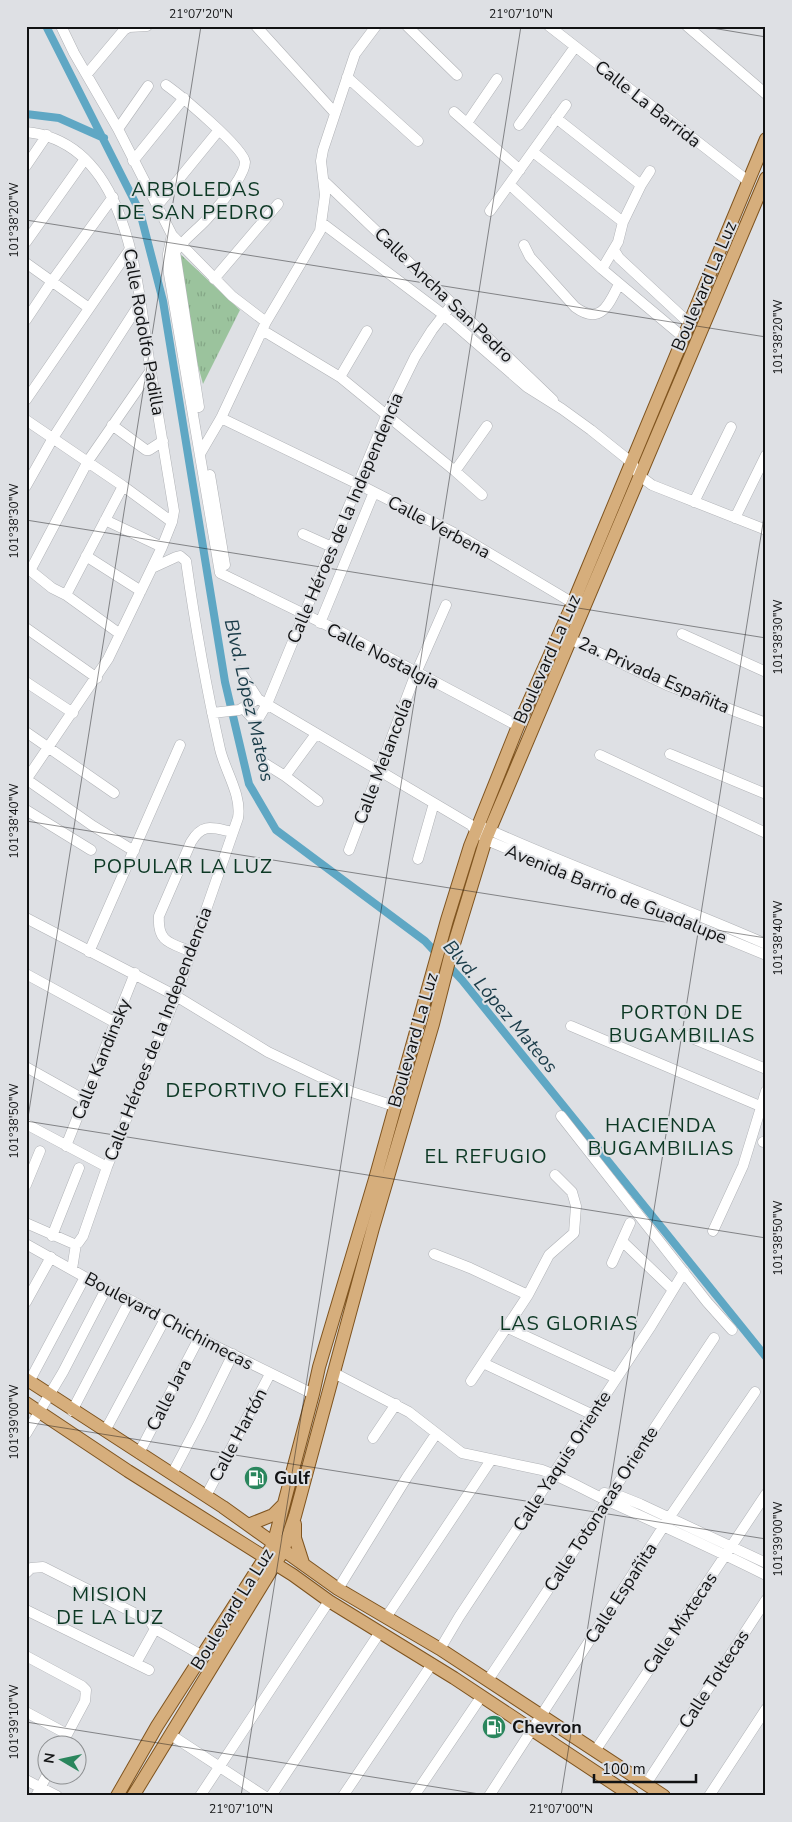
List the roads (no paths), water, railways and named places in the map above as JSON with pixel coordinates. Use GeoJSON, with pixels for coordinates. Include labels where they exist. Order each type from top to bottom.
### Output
{"type":"FeatureCollection","features":[{"type":"Feature","properties":{"kind":"main road","name":"Boulevard La Luz"},"geometry":{"type":"LineString","coordinates":[[275,1553],[283,1505],[319,1368],[447,920],[518,726],[573,603],[630,462],[766,139]]}},
{"type":"Feature","properties":{"kind":"main road","name":"Boulevard La Luz"},"geometry":{"type":"LineString","coordinates":[[133,1796],[171,1735],[295,1516],[373,1228],[459,925],[480,830],[570,639],[766,178]]}},
{"type":"Feature","properties":{"kind":"main road"},"geometry":{"type":"LineString","coordinates":[[447,920],[454,921],[459,925]]}},
{"type":"Feature","properties":{"kind":"main road"},"geometry":{"type":"LineString","coordinates":[[27,1385],[49,1395],[206,1496],[248,1526],[275,1553],[293,1575],[329,1601],[454,1678],[632,1796]]}},
{"type":"Feature","properties":{"kind":"main road"},"geometry":{"type":"LineString","coordinates":[[26,1403],[246,1546],[275,1553],[302,1563],[338,1589],[387,1616],[440,1649],[664,1796]]}},
{"type":"Feature","properties":{"kind":"main road"},"geometry":{"type":"LineString","coordinates":[[248,1526],[273,1516],[283,1505]]}},
{"type":"Feature","properties":{"kind":"main road"},"geometry":{"type":"LineString","coordinates":[[295,1516],[295,1538],[302,1563]]}},
{"type":"Feature","properties":{"kind":"main road"},"geometry":{"type":"LineString","coordinates":[[209,1523],[232,1529],[320,1577]]}},
{"type":"Feature","properties":{"kind":"main road"},"geometry":{"type":"LineString","coordinates":[[246,1546],[257,1584],[293,1575]]}},
{"type":"Feature","properties":{"kind":"main road","name":"Boulevard La Luz"},"geometry":{"type":"LineString","coordinates":[[118,1796],[157,1726],[203,1656],[257,1584]]}},
{"type":"Feature","properties":{"kind":"main road"},"geometry":{"type":"LineString","coordinates":[[454,1678],[477,1685],[525,1718],[531,1719],[540,1716]]}},
{"type":"Feature","properties":{"kind":"street"},"geometry":{"type":"LineString","coordinates":[[62,26],[74,53],[118,129],[172,235],[214,279],[264,326],[340,377],[482,494]]}},
{"type":"Feature","properties":{"kind":"street"},"geometry":{"type":"LineString","coordinates":[[87,74],[124,30],[130,27],[148,26]]}},
{"type":"Feature","properties":{"kind":"street"},"geometry":{"type":"LineString","coordinates":[[256,26],[335,113]]}},
{"type":"Feature","properties":{"kind":"street"},"geometry":{"type":"LineString","coordinates":[[203,449],[221,418],[264,326],[314,242],[322,223],[325,182],[321,161],[323,150],[355,54],[376,26]]}},
{"type":"Feature","properties":{"kind":"street"},"geometry":{"type":"LineString","coordinates":[[407,26],[457,75]]}},
{"type":"Feature","properties":{"kind":"street","name":"Calle La Barrida"},"geometry":{"type":"LineString","coordinates":[[549,26],[748,181]]}},
{"type":"Feature","properties":{"kind":"street"},"geometry":{"type":"LineString","coordinates":[[688,26],[766,94]]}},
{"type":"Feature","properties":{"kind":"street"},"geometry":{"type":"LineString","coordinates":[[519,125],[574,47]]}},
{"type":"Feature","properties":{"kind":"street"},"geometry":{"type":"LineString","coordinates":[[347,77],[418,140]]}},
{"type":"Feature","properties":{"kind":"street"},"geometry":{"type":"LineString","coordinates":[[467,123],[497,79]]}},
{"type":"Feature","properties":{"kind":"street"},"geometry":{"type":"LineString","coordinates":[[166,85],[184,98],[243,155],[244,168],[235,185],[208,219],[176,250],[174,256],[203,449]]}},
{"type":"Feature","properties":{"kind":"street"},"geometry":{"type":"LineString","coordinates":[[118,129],[148,86]]}},
{"type":"Feature","properties":{"kind":"street"},"geometry":{"type":"LineString","coordinates":[[133,161],[184,98]]}},
{"type":"Feature","properties":{"kind":"street"},"geometry":{"type":"LineString","coordinates":[[490,211],[566,104]]}},
{"type":"Feature","properties":{"kind":"street"},"geometry":{"type":"LineString","coordinates":[[454,112],[520,170]]}},
{"type":"Feature","properties":{"kind":"street"},"geometry":{"type":"LineString","coordinates":[[556,118],[641,185]]}},
{"type":"Feature","properties":{"kind":"street"},"geometry":{"type":"LineString","coordinates":[[157,206],[219,130]]}},
{"type":"Feature","properties":{"kind":"street","name":"Calle Rodolfo Padilla"},"geometry":{"type":"LineString","coordinates":[[26,132],[47,135],[63,142],[85,159],[99,175],[112,197],[121,219],[130,249],[163,440],[174,511],[172,522]]}},
{"type":"Feature","properties":{"kind":"street"},"geometry":{"type":"LineString","coordinates":[[26,166],[47,135]]}},
{"type":"Feature","properties":{"kind":"street"},"geometry":{"type":"LineString","coordinates":[[532,152],[623,222]]}},
{"type":"Feature","properties":{"kind":"street"},"geometry":{"type":"LineString","coordinates":[[26,242],[85,159]]}},
{"type":"Feature","properties":{"kind":"street"},"geometry":{"type":"LineString","coordinates":[[602,269],[614,250],[621,235],[623,222],[650,171]]}},
{"type":"Feature","properties":{"kind":"street","name":"Calle Ancha San Pedro"},"geometry":{"type":"LineString","coordinates":[[325,182],[562,409]]}},
{"type":"Feature","properties":{"kind":"street"},"geometry":{"type":"LineString","coordinates":[[510,184],[602,269],[683,337]]}},
{"type":"Feature","properties":{"kind":"street"},"geometry":{"type":"LineString","coordinates":[[26,320],[112,197]]}},
{"type":"Feature","properties":{"kind":"street"},"geometry":{"type":"LineString","coordinates":[[214,279],[278,204]]}},
{"type":"Feature","properties":{"kind":"street","name":"Calle Ancha San Pedro"},"geometry":{"type":"LineString","coordinates":[[322,223],[444,314],[527,387],[562,409],[630,462],[640,476]]}},
{"type":"Feature","properties":{"kind":"street"},"geometry":{"type":"LineString","coordinates":[[172,235],[168,254],[169,274],[203,449]]}},
{"type":"Feature","properties":{"kind":"street"},"geometry":{"type":"LineString","coordinates":[[524,245],[530,257],[575,307],[582,312],[588,314],[601,313],[606,309],[619,284]]}},
{"type":"Feature","properties":{"kind":"street"},"geometry":{"type":"LineString","coordinates":[[26,400],[130,249]]}},
{"type":"Feature","properties":{"kind":"street"},"geometry":{"type":"LineString","coordinates":[[614,250],[619,258],[689,323]]}},
{"type":"Feature","properties":{"kind":"street"},"geometry":{"type":"LineString","coordinates":[[26,263],[89,308]]}},
{"type":"Feature","properties":{"kind":"street","name":"Calle Héroes de la Independencia"},"geometry":{"type":"LineString","coordinates":[[241,709],[257,721],[267,704],[387,414],[414,357],[453,303]]}},
{"type":"Feature","properties":{"kind":"street"},"geometry":{"type":"LineString","coordinates":[[26,486],[53,438],[140,304]]}},
{"type":"Feature","properties":{"kind":"street"},"geometry":{"type":"LineString","coordinates":[[340,377],[367,331]]}},
{"type":"Feature","properties":{"kind":"street"},"geometry":{"type":"LineString","coordinates":[[120,634],[66,595],[52,588],[28,569],[88,461],[151,370]]}},
{"type":"Feature","properties":{"kind":"street","name":"Calle Verbena"},"geometry":{"type":"LineString","coordinates":[[221,418],[462,537],[573,603]]}},
{"type":"Feature","properties":{"kind":"street"},"geometry":{"type":"LineString","coordinates":[[26,420],[88,461],[172,522],[141,591],[97,678],[26,780],[93,826],[134,851]]}},
{"type":"Feature","properties":{"kind":"street"},"geometry":{"type":"LineString","coordinates":[[112,425],[146,450],[149,450],[163,440]]}},
{"type":"Feature","properties":{"kind":"street"},"geometry":{"type":"LineString","coordinates":[[455,471],[487,426]]}},
{"type":"Feature","properties":{"kind":"street"},"geometry":{"type":"LineString","coordinates":[[694,502],[732,427]]}},
{"type":"Feature","properties":{"kind":"street","name":"Calle Nostalgia"},"geometry":{"type":"LineString","coordinates":[[203,449],[224,575],[341,632],[518,726]]}},
{"type":"Feature","properties":{"kind":"street"},"geometry":{"type":"LineString","coordinates":[[735,518],[766,455]]}},
{"type":"Feature","properties":{"kind":"street"},"geometry":{"type":"LineString","coordinates":[[640,476],[652,485],[766,530]]}},
{"type":"Feature","properties":{"kind":"street"},"geometry":{"type":"LineString","coordinates":[[66,595],[123,486]]}},
{"type":"Feature","properties":{"kind":"street"},"geometry":{"type":"LineString","coordinates":[[320,623],[374,492]]}},
{"type":"Feature","properties":{"kind":"street"},"geometry":{"type":"LineString","coordinates":[[105,520],[162,547]]}},
{"type":"Feature","properties":{"kind":"street"},"geometry":{"type":"LineString","coordinates":[[302,534],[332,547]]}},
{"type":"Feature","properties":{"kind":"street"},"geometry":{"type":"LineString","coordinates":[[86,556],[141,591]]}},
{"type":"Feature","properties":{"kind":"street"},"geometry":{"type":"LineString","coordinates":[[152,568],[180,556],[186,561],[195,626],[215,713],[220,752],[238,800],[239,810],[233,832],[206,828],[196,833],[159,916],[158,927],[162,936],[167,941],[192,952]]}},
{"type":"Feature","properties":{"kind":"street","name":"Calle Melancolía"},"geometry":{"type":"LineString","coordinates":[[349,850],[416,673],[446,605]]}},
{"type":"Feature","properties":{"kind":"street"},"geometry":{"type":"LineString","coordinates":[[26,628],[97,678]]}},
{"type":"Feature","properties":{"kind":"street"},"geometry":{"type":"LineString","coordinates":[[682,634],[766,672]]}},
{"type":"Feature","properties":{"kind":"street","name":"2a. Privada Españita"},"geometry":{"type":"LineString","coordinates":[[570,639],[667,685],[766,723]]}},
{"type":"Feature","properties":{"kind":"street","name":"Avenida Barrio de Guadalupe"},"geometry":{"type":"LineString","coordinates":[[240,670],[258,699],[480,830],[602,876],[766,944]]}},
{"type":"Feature","properties":{"kind":"street"},"geometry":{"type":"LineString","coordinates":[[26,682],[73,712]]}},
{"type":"Feature","properties":{"kind":"street"},"geometry":{"type":"LineString","coordinates":[[215,713],[241,709],[258,699]]}},
{"type":"Feature","properties":{"kind":"street"},"geometry":{"type":"LineString","coordinates":[[26,732],[114,793]]}},
{"type":"Feature","properties":{"kind":"street"},"geometry":{"type":"LineString","coordinates":[[285,776],[316,734]]}},
{"type":"Feature","properties":{"kind":"street"},"geometry":{"type":"LineString","coordinates":[[89,952],[180,746]]}},
{"type":"Feature","properties":{"kind":"street"},"geometry":{"type":"LineString","coordinates":[[670,754],[766,794]]}},
{"type":"Feature","properties":{"kind":"street"},"geometry":{"type":"LineString","coordinates":[[600,755],[766,833]]}},
{"type":"Feature","properties":{"kind":"street"},"geometry":{"type":"LineString","coordinates":[[264,763],[318,801]]}},
{"type":"Feature","properties":{"kind":"street"},"geometry":{"type":"LineString","coordinates":[[418,859],[434,803]]}},
{"type":"Feature","properties":{"kind":"street"},"geometry":{"type":"LineString","coordinates":[[26,810],[91,850]]}},
{"type":"Feature","properties":{"kind":"street","name":"Avenida Barrio de Guadalupe"},"geometry":{"type":"LineString","coordinates":[[480,830],[495,844],[766,955]]}},
{"type":"Feature","properties":{"kind":"street","name":"Calle Héroes de la Independencia"},"geometry":{"type":"LineString","coordinates":[[72,1269],[80,1240],[107,1167],[176,996],[233,832]]}},
{"type":"Feature","properties":{"kind":"street"},"geometry":{"type":"LineString","coordinates":[[26,918],[89,952],[135,973],[268,1052],[352,1092],[394,1106]]}},
{"type":"Feature","properties":{"kind":"street","name":"Calle Kandinsky"},"geometry":{"type":"LineString","coordinates":[[66,1146],[135,973]]}},
{"type":"Feature","properties":{"kind":"street"},"geometry":{"type":"LineString","coordinates":[[26,974],[116,1023]]}},
{"type":"Feature","properties":{"kind":"street"},"geometry":{"type":"LineString","coordinates":[[571,1026],[760,1106]]}},
{"type":"Feature","properties":{"kind":"street"},"geometry":{"type":"LineString","coordinates":[[682,1034],[766,1069]]}},
{"type":"Feature","properties":{"kind":"street"},"geometry":{"type":"LineString","coordinates":[[26,1067],[85,1100]]}},
{"type":"Feature","properties":{"kind":"street"},"geometry":{"type":"LineString","coordinates":[[713,1231],[747,1157],[760,1106],[766,1091]]}},
{"type":"Feature","properties":{"kind":"street"},"geometry":{"type":"LineString","coordinates":[[561,1116],[732,1330]]}},
{"type":"Feature","properties":{"kind":"street"},"geometry":{"type":"LineString","coordinates":[[26,1124],[107,1167]]}},
{"type":"Feature","properties":{"kind":"street"},"geometry":{"type":"LineString","coordinates":[[26,1185],[40,1151]]}},
{"type":"Feature","properties":{"kind":"street"},"geometry":{"type":"LineString","coordinates":[[52,1236],[80,1168]]}},
{"type":"Feature","properties":{"kind":"street"},"geometry":{"type":"LineString","coordinates":[[471,1381],[528,1295],[549,1255],[574,1233],[576,1206],[572,1192],[555,1175]]}},
{"type":"Feature","properties":{"kind":"street"},"geometry":{"type":"LineString","coordinates":[[26,1223],[71,1243],[80,1240]]}},
{"type":"Feature","properties":{"kind":"street"},"geometry":{"type":"LineString","coordinates":[[612,1263],[630,1223]]}},
{"type":"Feature","properties":{"kind":"street"},"geometry":{"type":"LineString","coordinates":[[622,1241],[672,1289]]}},
{"type":"Feature","properties":{"kind":"street","name":"Boulevard Chichimecas"},"geometry":{"type":"LineString","coordinates":[[26,1244],[199,1338],[313,1394]]}},
{"type":"Feature","properties":{"kind":"street"},"geometry":{"type":"LineString","coordinates":[[434,1254],[470,1268],[528,1295]]}},
{"type":"Feature","properties":{"kind":"street"},"geometry":{"type":"LineString","coordinates":[[26,1302],[51,1257]]}},
{"type":"Feature","properties":{"kind":"street","name":"Calle Yaquis Oriente"},"geometry":{"type":"LineString","coordinates":[[440,1649],[591,1414],[651,1326],[684,1272]]}},
{"type":"Feature","properties":{"kind":"street"},"geometry":{"type":"LineString","coordinates":[[27,1385],[85,1277]]}},
{"type":"Feature","properties":{"kind":"street"},"geometry":{"type":"LineString","coordinates":[[26,1434],[106,1289]]}},
{"type":"Feature","properties":{"kind":"street"},"geometry":{"type":"LineString","coordinates":[[72,1410],[130,1300]]}},
{"type":"Feature","properties":{"kind":"street"},"geometry":{"type":"LineString","coordinates":[[105,1431],[165,1319]]}},
{"type":"Feature","properties":{"kind":"street"},"geometry":{"type":"LineString","coordinates":[[506,1327],[616,1378]]}},
{"type":"Feature","properties":{"kind":"street","name":"Calle Jara"},"geometry":{"type":"LineString","coordinates":[[139,1453],[199,1338]]}},
{"type":"Feature","properties":{"kind":"street","name":"Calle Totonacas Oriente"},"geometry":{"type":"LineString","coordinates":[[488,1680],[714,1338]]}},
{"type":"Feature","properties":{"kind":"street"},"geometry":{"type":"LineString","coordinates":[[172,1474],[233,1354]]}},
{"type":"Feature","properties":{"kind":"street"},"geometry":{"type":"LineString","coordinates":[[483,1363],[591,1414]]}},
{"type":"Feature","properties":{"kind":"street"},"geometry":{"type":"LineString","coordinates":[[334,1373],[409,1412],[462,1453],[534,1468],[554,1474],[594,1493],[608,1497],[629,1499],[667,1522],[728,1551],[766,1575]]}},
{"type":"Feature","properties":{"kind":"street","name":"Calle Hartón"},"geometry":{"type":"LineString","coordinates":[[206,1496],[270,1374]]}},
{"type":"Feature","properties":{"kind":"street","name":"Calle Españita"},"geometry":{"type":"LineString","coordinates":[[489,1796],[667,1522],[755,1392]]}},
{"type":"Feature","properties":{"kind":"street"},"geometry":{"type":"LineString","coordinates":[[373,1438],[396,1404]]}},
{"type":"Feature","properties":{"kind":"street"},"geometry":{"type":"LineString","coordinates":[[338,1589],[407,1477],[436,1434]]}},
{"type":"Feature","properties":{"kind":"street"},"geometry":{"type":"LineString","coordinates":[[387,1616],[491,1460]]}},
{"type":"Feature","properties":{"kind":"street","name":"Calle Mixtecas"},"geometry":{"type":"LineString","coordinates":[[595,1751],[766,1494]]}},
{"type":"Feature","properties":{"kind":"street"},"geometry":{"type":"LineString","coordinates":[[728,1551],[766,1563]]}},
{"type":"Feature","properties":{"kind":"street"},"geometry":{"type":"LineString","coordinates":[[26,1573],[35,1566],[43,1567],[153,1625],[203,1656]]}},
{"type":"Feature","properties":{"kind":"street","name":"Calle Toltecas"},"geometry":{"type":"LineString","coordinates":[[646,1784],[766,1600]]}},
{"type":"Feature","properties":{"kind":"street"},"geometry":{"type":"LineString","coordinates":[[200,1796],[329,1601]]}},
{"type":"Feature","properties":{"kind":"street"},"geometry":{"type":"LineString","coordinates":[[26,1610],[149,1670]]}},
{"type":"Feature","properties":{"kind":"street"},"geometry":{"type":"LineString","coordinates":[[136,1663],[153,1625]]}},
{"type":"Feature","properties":{"kind":"street"},"geometry":{"type":"LineString","coordinates":[[271,1796],[380,1632]]}},
{"type":"Feature","properties":{"kind":"street"},"geometry":{"type":"LineString","coordinates":[[26,1656],[82,1686],[87,1693],[85,1702],[68,1734],[26,1712]]}},
{"type":"Feature","properties":{"kind":"street"},"geometry":{"type":"LineString","coordinates":[[343,1796],[432,1664]]}},
{"type":"Feature","properties":{"kind":"street"},"geometry":{"type":"LineString","coordinates":[[414,1796],[481,1697]]}},
{"type":"Feature","properties":{"kind":"street"},"geometry":{"type":"LineString","coordinates":[[709,1796],[766,1709]]}},
{"type":"Feature","properties":{"kind":"street"},"geometry":{"type":"LineString","coordinates":[[171,1735],[264,1796]]}},
{"type":"Feature","properties":{"kind":"street"},"geometry":{"type":"LineString","coordinates":[[26,1780],[38,1791],[57,1796]]}},
{"type":"Feature","properties":{"kind":"waterway","name":"Blvd. López Mateos"},"geometry":{"type":"LineString","coordinates":[[46,26],[140,212],[163,301],[225,682],[249,784],[276,830],[425,941],[439,956]]}},
{"type":"Feature","properties":{"kind":"waterway"},"geometry":{"type":"LineString","coordinates":[[26,114],[59,118],[104,138]]}},
{"type":"Feature","properties":{"kind":"waterway","name":"Blvd. López Mateos"},"geometry":{"type":"LineString","coordinates":[[447,964],[462,980],[766,1357]]}},
{"type":"Feature","properties":{"kind":"place","name":"Gulf"},"geometry":{"type":"Point","coordinates":[256,1478]}},
{"type":"Feature","properties":{"kind":"place","name":"Chevron"},"geometry":{"type":"Point","coordinates":[494,1727]}},
{"type":"Feature","properties":{"kind":"district","name":"ARBOLEDAS DE SAN PEDRO"},"geometry":{"type":"Point","coordinates":[196,200]}},
{"type":"Feature","properties":{"kind":"district","name":"POPULAR LA LUZ"},"geometry":{"type":"Point","coordinates":[183,866]}},
{"type":"Feature","properties":{"kind":"district","name":"PORTON DE BUGAMBILIAS"},"geometry":{"type":"Point","coordinates":[682,1024]}},
{"type":"Feature","properties":{"kind":"district","name":"DEPORTIVO FLEXI"},"geometry":{"type":"Point","coordinates":[258,1090]}},
{"type":"Feature","properties":{"kind":"district","name":"HACIENDA BUGAMBILIAS"},"geometry":{"type":"Point","coordinates":[661,1136]}},
{"type":"Feature","properties":{"kind":"district","name":"EL REFUGIO"},"geometry":{"type":"Point","coordinates":[486,1156]}},
{"type":"Feature","properties":{"kind":"district","name":"LAS GLORIAS"},"geometry":{"type":"Point","coordinates":[569,1323]}},
{"type":"Feature","properties":{"kind":"district","name":"MISION DE LA LUZ"},"geometry":{"type":"Point","coordinates":[110,1606]}}]}
